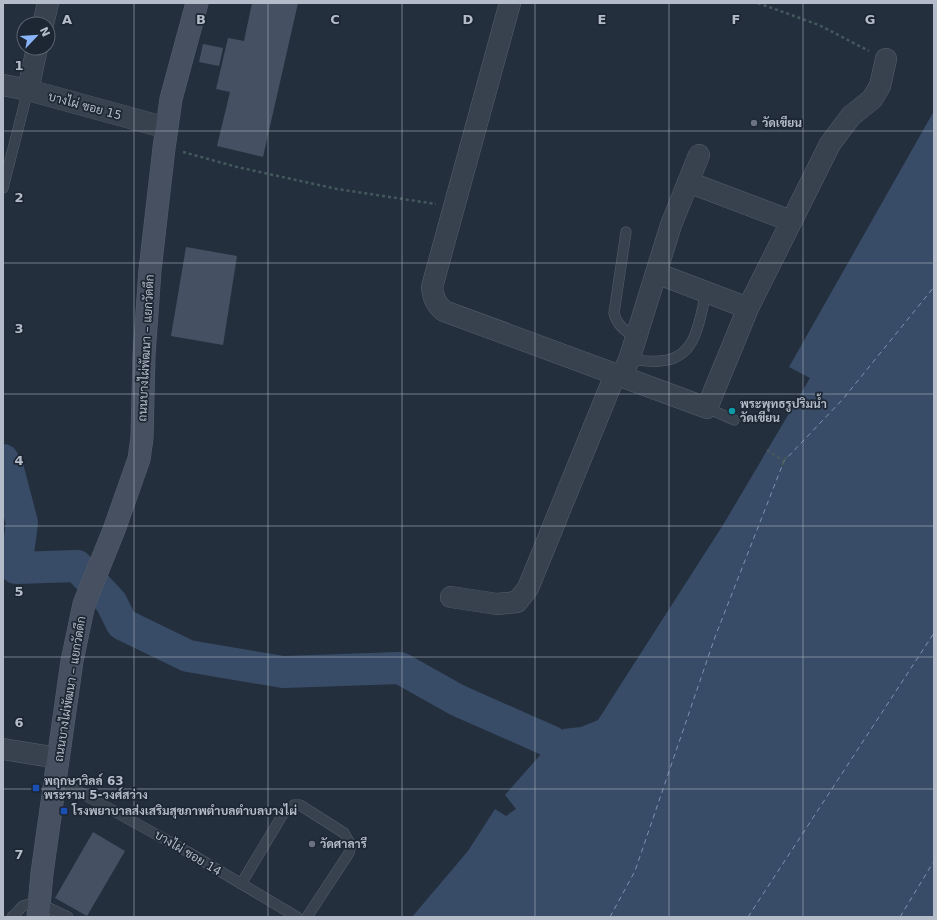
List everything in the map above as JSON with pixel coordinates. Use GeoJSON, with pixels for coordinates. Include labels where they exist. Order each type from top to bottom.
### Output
{"type":"FeatureCollection","features":[{"type":"Feature","properties":{"kind":"street"},"geometry":{"type":"LineString","coordinates":[[45,16],[48,3]]}},
{"type":"Feature","properties":{"kind":"street","name":"ถนนบางไผ่พัฒนา – แยกวัดตึก"},"geometry":{"type":"LineString","coordinates":[[39,911],[42,873],[72,661],[84,604],[102,561],[139,459],[142,438],[144,355],[150,270],[165,138],[171,99],[197,3]]}},
{"type":"Feature","properties":{"kind":"street"},"geometry":{"type":"LineString","coordinates":[[510,3],[432,287],[433,296],[437,305],[444,311],[622,370],[707,408],[748,308],[830,144],[851,116],[872,99],[880,86],[880,56]]}},
{"type":"Feature","properties":{"kind":"street"},"geometry":{"type":"LineString","coordinates":[[28,90],[35,56]]}},
{"type":"Feature","properties":{"kind":"street","name":"บางไผ่ ซอย 15"},"geometry":{"type":"LineString","coordinates":[[3,85],[28,90],[165,138]]}},
{"type":"Feature","properties":{"kind":"street"},"geometry":{"type":"LineString","coordinates":[[451,597],[497,604],[517,602],[528,588],[636,338],[671,225],[699,155]]}},
{"type":"Feature","properties":{"kind":"street"},"geometry":{"type":"LineString","coordinates":[[688,182],[791,221]]}},
{"type":"Feature","properties":{"kind":"street"},"geometry":{"type":"LineString","coordinates":[[656,273],[748,308]]}},
{"type":"Feature","properties":{"kind":"street"},"geometry":{"type":"LineString","coordinates":[[3,749],[57,769]]}},
{"type":"Feature","properties":{"kind":"lane"},"geometry":{"type":"LineString","coordinates":[[3,188],[28,90]]}},
{"type":"Feature","properties":{"kind":"lane"},"geometry":{"type":"LineString","coordinates":[[626,232],[614,314],[616,321],[621,328],[636,338]]}},
{"type":"Feature","properties":{"kind":"lane"},"geometry":{"type":"LineString","coordinates":[[622,370],[662,361],[688,350],[693,341],[706,293]]}},
{"type":"Feature","properties":{"kind":"lane"},"geometry":{"type":"LineString","coordinates":[[707,408],[734,420]]}},
{"type":"Feature","properties":{"kind":"lane","name":"บางไผ่ ซอย 14"},"geometry":{"type":"LineString","coordinates":[[57,769],[188,852],[297,917]]}},
{"type":"Feature","properties":{"kind":"lane"},"geometry":{"type":"LineString","coordinates":[[241,884],[283,814],[294,805],[300,805],[344,833],[351,845],[349,853],[308,917]]}},
{"type":"Feature","properties":{"kind":"lane"},"geometry":{"type":"LineString","coordinates":[[12,917],[21,907],[27,905],[39,911],[68,917]]}},
{"type":"Feature","properties":{"kind":"path"},"geometry":{"type":"LineString","coordinates":[[758,3],[819,25],[880,56]]}},
{"type":"Feature","properties":{"kind":"path"},"geometry":{"type":"LineString","coordinates":[[165,138],[204,157],[237,167],[337,189],[454,207]]}},
{"type":"Feature","properties":{"kind":"path"},"geometry":{"type":"LineString","coordinates":[[767,450],[784,461]]}},
{"type":"Feature","properties":{"kind":"path"},"geometry":{"type":"LineString","coordinates":[[782,465],[788,456]]}},
{"type":"Feature","properties":{"kind":"water"},"geometry":{"type":"Polygon","coordinates":[[[934,111],[934,917],[412,917],[468,851],[495,809],[506,816],[516,809],[505,795],[563,729],[581,727],[598,720],[723,525],[810,378],[789,367],[934,111]]]}},
{"type":"Feature","properties":{"kind":"building"},"geometry":{"type":"Polygon","coordinates":[[[252,3],[298,3],[263,157],[217,146],[230,92],[216,89],[228,38],[244,41],[252,3]]]}},
{"type":"Feature","properties":{"kind":"building"},"geometry":{"type":"Polygon","coordinates":[[[203,44],[223,48],[219,66],[199,62],[203,44]]]}},
{"type":"Feature","properties":{"kind":"building"},"geometry":{"type":"Polygon","coordinates":[[[186,247],[237,256],[223,345],[171,336],[186,247]]]}},
{"type":"Feature","properties":{"kind":"building"},"geometry":{"type":"Polygon","coordinates":[[[93,832],[125,851],[87,916],[55,898],[93,832]]]}},
{"type":"Feature","properties":{"kind":"waterway"},"geometry":{"type":"LineString","coordinates":[[3,460],[8,469],[22,523],[16,568],[77,566],[111,602],[122,624],[188,656],[283,672],[400,668],[457,700],[552,742],[589,768]]}},
{"type":"Feature","properties":{"kind":"ferry route"},"geometry":{"type":"LineString","coordinates":[[610,917],[635,871],[715,637],[784,461],[843,399],[934,287]]}},
{"type":"Feature","properties":{"kind":"ferry route"},"geometry":{"type":"LineString","coordinates":[[748,917],[934,633]]}},
{"type":"Feature","properties":{"kind":"ferry route"},"geometry":{"type":"LineString","coordinates":[[900,917],[934,861]]}},
{"type":"Feature","properties":{"kind":"place","name":"วัดเขียน"},"geometry":{"type":"Point","coordinates":[754,123]}},
{"type":"Feature","properties":{"kind":"place","name":"พระพุทธรูปริมน้ำ วัดเขียน"},"geometry":{"type":"Point","coordinates":[732,411]}},
{"type":"Feature","properties":{"kind":"place","name":"พฤกษาวิลล์ 63 พระราม 5-วงศ์สว่าง"},"geometry":{"type":"Point","coordinates":[36,788]}},
{"type":"Feature","properties":{"kind":"place","name":"โรงพยาบาลส่งเสริมสุขภาพตำบลตำบลบางไผ่"},"geometry":{"type":"Point","coordinates":[64,811]}},
{"type":"Feature","properties":{"kind":"place","name":"วัดศาลารี"},"geometry":{"type":"Point","coordinates":[312,844]}}]}
